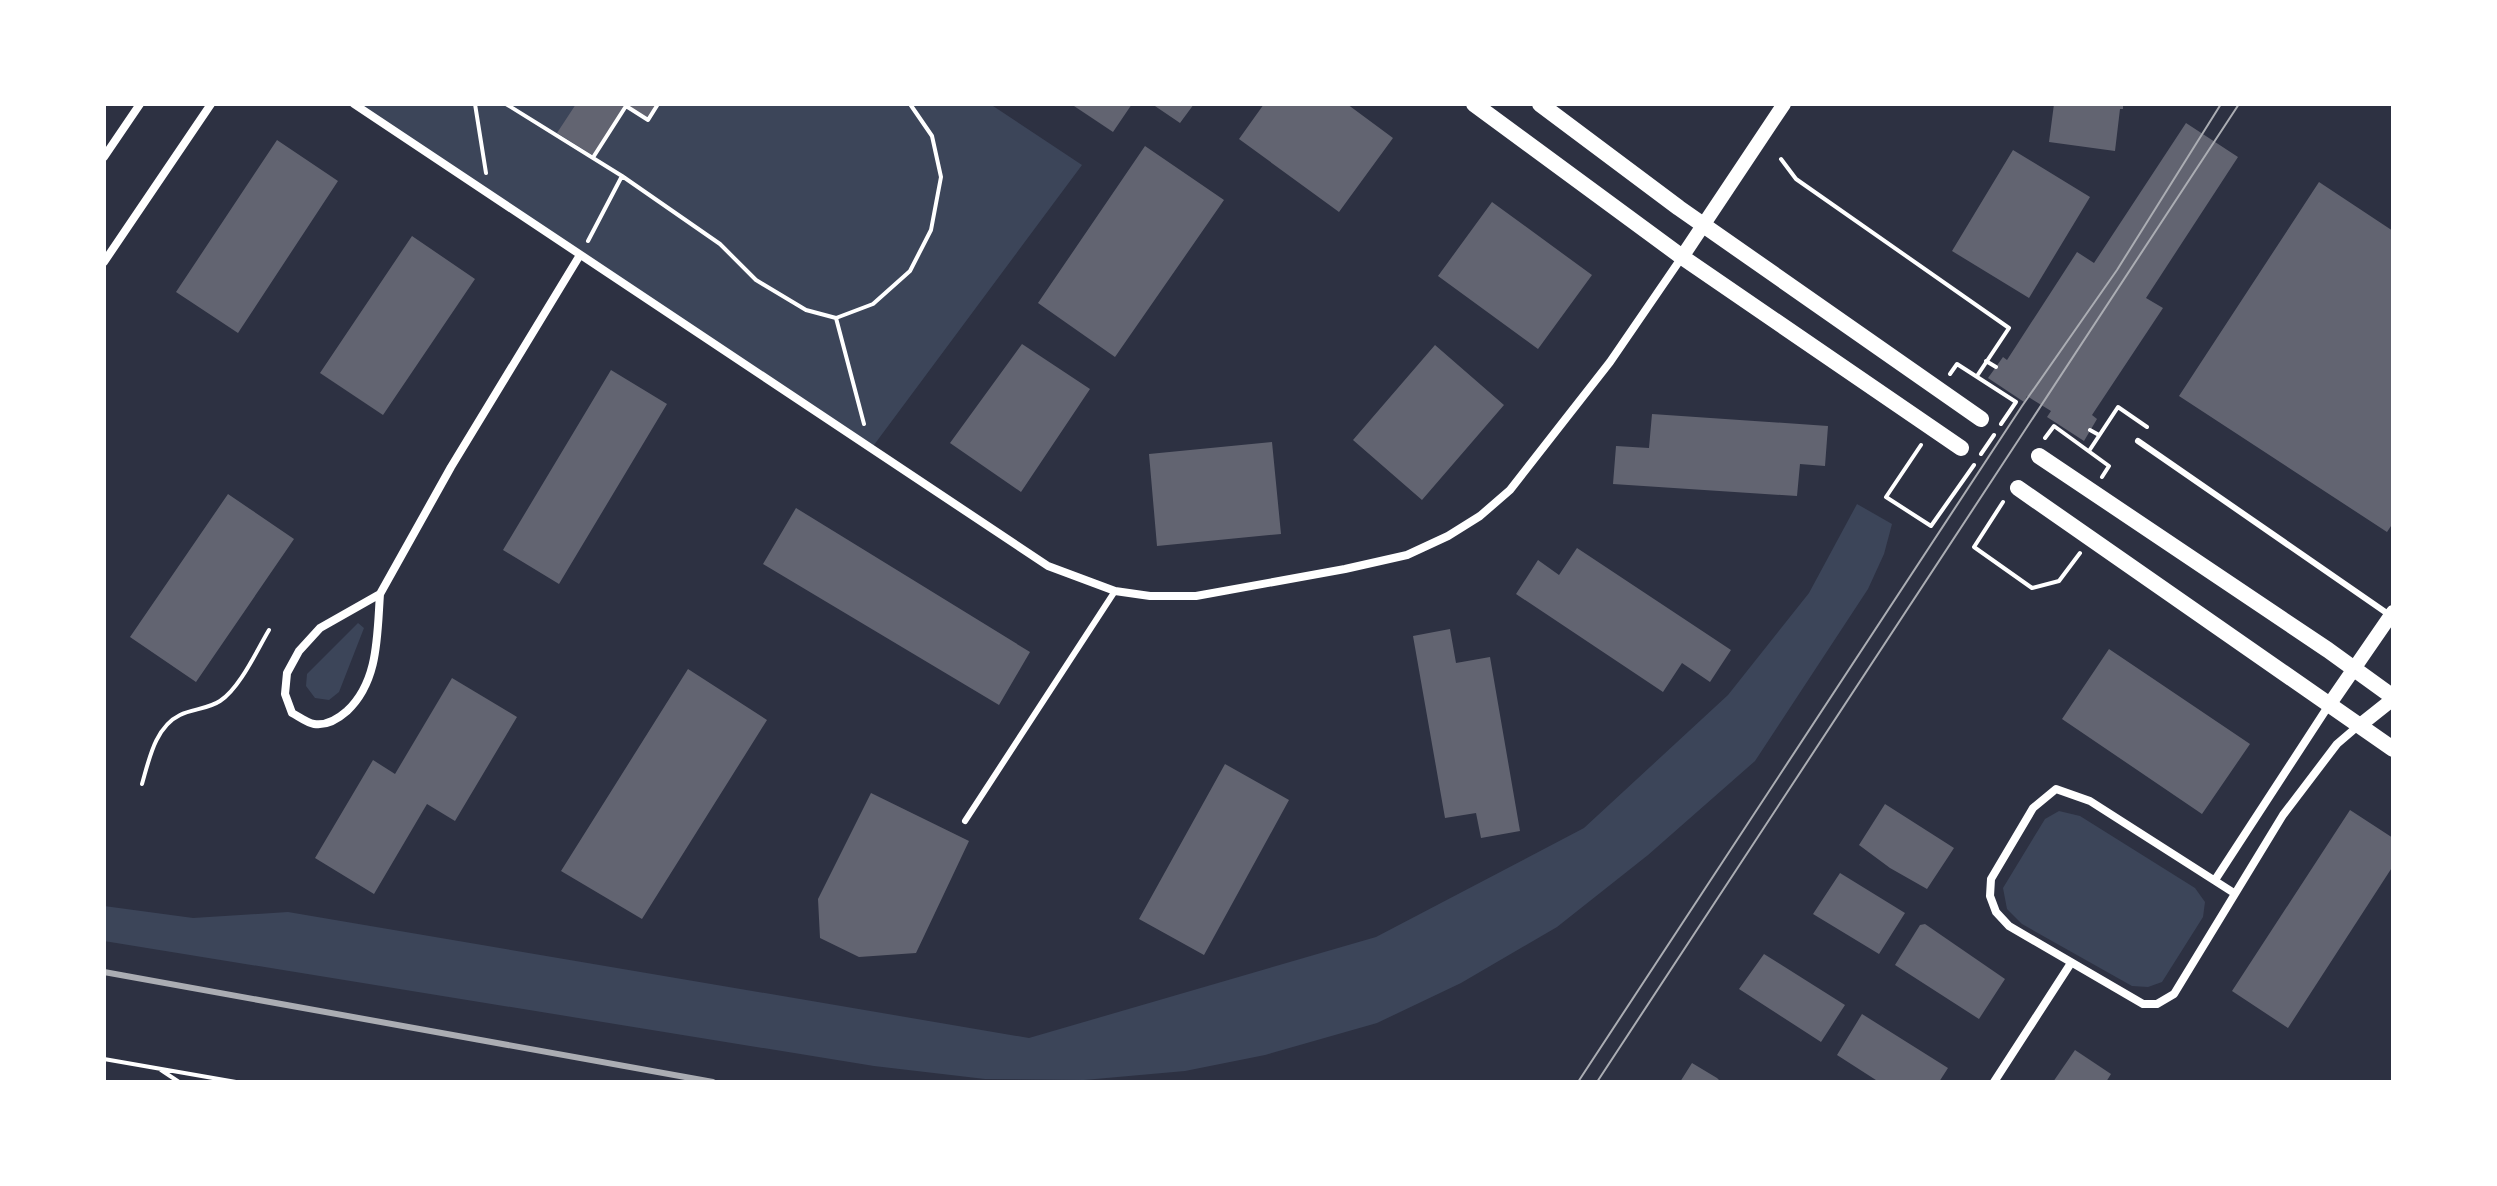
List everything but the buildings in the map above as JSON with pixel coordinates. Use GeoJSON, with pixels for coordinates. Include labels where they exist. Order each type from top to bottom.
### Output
{"type":"FeatureCollection","features":[{"type":"Feature","properties":{"kind":"main road"},"geometry":{"type":"LineString","coordinates":[[1474,104],[1682,257],[1961,448]]}},
{"type":"Feature","properties":{"kind":"main road"},"geometry":{"type":"LineString","coordinates":[[1540,104],[1704,225],[1981,419]]}},
{"type":"Feature","properties":{"kind":"main road"},"geometry":{"type":"LineString","coordinates":[[2039,456],[2393,698]]}},
{"type":"Feature","properties":{"kind":"main road"},"geometry":{"type":"LineString","coordinates":[[2018,488],[2393,749]]}},
{"type":"Feature","properties":{"kind":"street"},"geometry":{"type":"LineString","coordinates":[[104,157],[140,104]]}},
{"type":"Feature","properties":{"kind":"street"},"geometry":{"type":"LineString","coordinates":[[104,262],[211,104]]}},
{"type":"Feature","properties":{"kind":"street"},"geometry":{"type":"LineString","coordinates":[[354,104],[1048,566],[1115,591],[1150,596],[1196,596],[1407,555],[1448,536],[1480,516],[1510,490],[1610,362],[1784,104]]}},
{"type":"Feature","properties":{"kind":"street"},"geometry":{"type":"LineString","coordinates":[[380,594],[320,628],[299,651],[287,673],[285,694],[292,713],[313,724],[336,721],[357,701],[369,677],[376,651],[380,594],[451,467],[580,255]]}},
{"type":"Feature","properties":{"kind":"street"},"geometry":{"type":"LineString","coordinates":[[2215,880],[2392,614]]}},
{"type":"Feature","properties":{"kind":"street"},"geometry":{"type":"LineString","coordinates":[[2234,893],[2090,801],[2056,789],[2033,808],[1991,879],[1990,896],[1996,912],[2009,926],[2143,1004],[2157,1004],[2174,994],[2234,893],[2337,744],[2393,698]]}},
{"type":"Feature","properties":{"kind":"street"},"geometry":{"type":"LineString","coordinates":[[1994,1082],[2071,963]]}},
{"type":"Feature","properties":{"kind":"lane"},"geometry":{"type":"LineString","coordinates":[[2138,441],[2392,614]]}},
{"type":"Feature","properties":{"kind":"lane"},"geometry":{"type":"LineString","coordinates":[[965,821],[1115,591]]}},
{"type":"Feature","properties":{"kind":"path"},"geometry":{"type":"LineString","coordinates":[[475,104],[489,195]]}},
{"type":"Feature","properties":{"kind":"path"},"geometry":{"type":"LineString","coordinates":[[506,104],[622,176],[720,244],[756,280],[806,310],[836,318],[873,304],[910,271],[931,230],[941,177],[932,136],[910,104]]}},
{"type":"Feature","properties":{"kind":"path"},"geometry":{"type":"LineString","coordinates":[[594,156],[626,106],[648,120],[658,104]]}},
{"type":"Feature","properties":{"kind":"path"},"geometry":{"type":"LineString","coordinates":[[1781,159],[1796,179],[2009,328],[1977,376]]}},
{"type":"Feature","properties":{"kind":"path"},"geometry":{"type":"LineString","coordinates":[[580,255],[622,176]]}},
{"type":"Feature","properties":{"kind":"path"},"geometry":{"type":"LineString","coordinates":[[836,318],[871,449]]}},
{"type":"Feature","properties":{"kind":"path"},"geometry":{"type":"LineString","coordinates":[[1986,361],[1996,367]]}},
{"type":"Feature","properties":{"kind":"path"},"geometry":{"type":"LineString","coordinates":[[1921,445],[1886,497],[1931,526],[2016,402],[1957,364],[1950,374]]}},
{"type":"Feature","properties":{"kind":"path"},"geometry":{"type":"LineString","coordinates":[[2049,433],[2054,426],[2109,466],[2101,479]]}},
{"type":"Feature","properties":{"kind":"path"},"geometry":{"type":"LineString","coordinates":[[2089,451],[2099,435],[2090,430]]}},
{"type":"Feature","properties":{"kind":"path"},"geometry":{"type":"LineString","coordinates":[[2000,507],[1974,547],[2032,588],[2059,581],[2080,553]]}},
{"type":"Feature","properties":{"kind":"path"},"geometry":{"type":"LineString","coordinates":[[142,784],[152,748],[163,730],[179,715],[220,701],[231,691],[269,630]]}},
{"type":"Feature","properties":{"kind":"path"},"geometry":{"type":"LineString","coordinates":[[104,1059],[236,1082]]}},
{"type":"Feature","properties":{"kind":"path"},"geometry":{"type":"LineString","coordinates":[[159,1069],[179,1082]]}},
{"type":"Feature","properties":{"kind":"shaded area"},"geometry":{"type":"Polygon","coordinates":[[[354,104],[990,104],[1082,165],[871,449],[354,104]]]}},
{"type":"Feature","properties":{"kind":"shaded area"},"geometry":{"type":"Polygon","coordinates":[[[1857,504],[1892,524],[1884,554],[1868,589],[1755,761],[1648,855],[1557,927],[1461,983],[1377,1023],[1265,1055],[1185,1071],[1084,1080],[985,1079],[874,1066],[104,941],[104,906],[193,918],[288,912],[1029,1038],[1376,937],[1584,828],[1728,695],[1809,593],[1857,504]]]}},
{"type":"Feature","properties":{"kind":"shaded area"},"geometry":{"type":"Polygon","coordinates":[[[358,623],[364,628],[339,692],[329,700],[315,698],[306,686],[307,674],[358,623]]]}},
{"type":"Feature","properties":{"kind":"shaded area"},"geometry":{"type":"Polygon","coordinates":[[[2059,811],[2080,816],[2195,888],[2205,902],[2203,917],[2162,982],[2148,987],[2132,986],[2022,924],[2007,909],[2003,888],[2045,819],[2059,811]]]}},
{"type":"Feature","properties":{"kind":"tram line"},"geometry":{"type":"LineString","coordinates":[[1578,1082],[2022,406],[2117,270],[2221,104]]}},
{"type":"Feature","properties":{"kind":"tram line"},"geometry":{"type":"LineString","coordinates":[[1597,1082],[2239,104]]}},
{"type":"Feature","properties":{"kind":"railway"},"geometry":{"type":"LineString","coordinates":[[104,972],[713,1082]]}}]}
